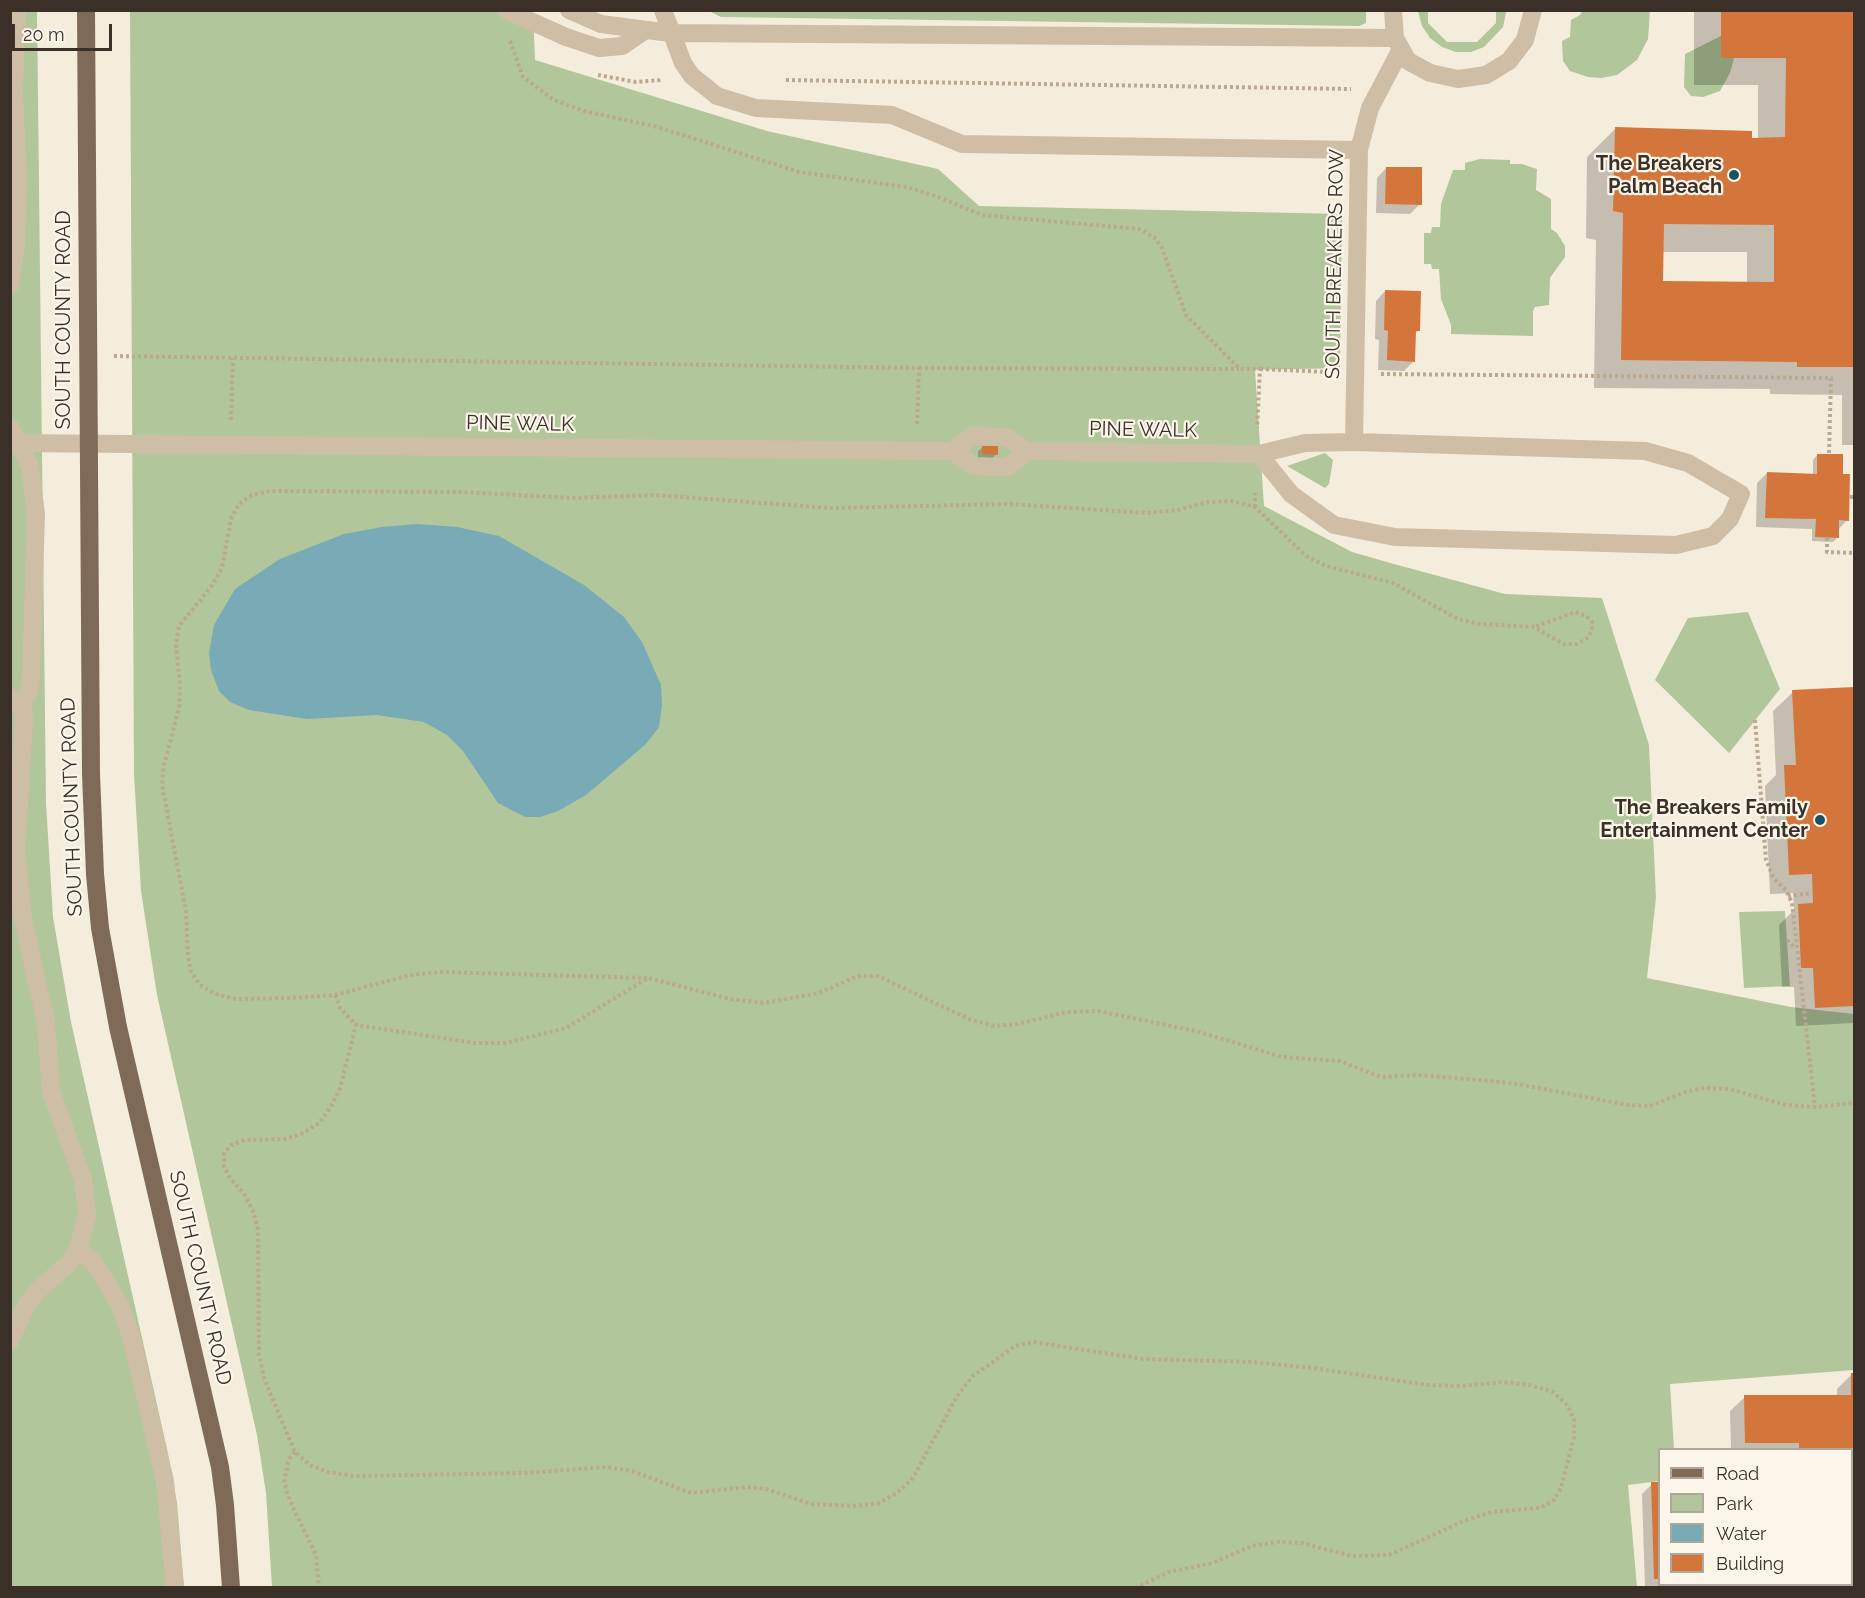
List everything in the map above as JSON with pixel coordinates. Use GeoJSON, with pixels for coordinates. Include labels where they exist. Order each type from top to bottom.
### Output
{"type":"FeatureCollection","features":[{"type":"Feature","properties":{"kind":"main road","name":"SOUTH COUNTY ROAD"},"geometry":{"type":"LineString","coordinates":[[86,10],[91,774],[95,874],[100,928],[121,1038],[220,1467],[231,1587]]}},
{"type":"Feature","properties":{"kind":"lane"},"geometry":{"type":"LineString","coordinates":[[10,285],[16,246],[18,179],[12,92],[17,10]]}},
{"type":"Feature","properties":{"kind":"lane"},"geometry":{"type":"LineString","coordinates":[[569,10],[601,24],[670,33],[1398,45]]}},
{"type":"Feature","properties":{"kind":"lane"},"geometry":{"type":"LineString","coordinates":[[663,10],[683,63],[703,87],[731,102],[768,110],[892,115],[962,144],[1359,150]]}},
{"type":"Feature","properties":{"kind":"lane"},"geometry":{"type":"LineString","coordinates":[[1393,10],[1398,45],[1407,61],[1418,68],[1443,77],[1473,79],[1486,75],[1509,62],[1530,29],[1533,10]]}},
{"type":"Feature","properties":{"kind":"lane"},"geometry":{"type":"LineString","coordinates":[[507,11],[566,37],[600,48],[622,46],[644,31]]}},
{"type":"Feature","properties":{"kind":"lane","name":"SOUTH BREAKERS ROW"},"geometry":{"type":"LineString","coordinates":[[1354,442],[1359,150],[1365,122],[1398,45]]}},
{"type":"Feature","properties":{"kind":"lane"},"geometry":{"type":"LineString","coordinates":[[972,436],[1007,437],[1027,451],[1008,467],[1000,467],[974,466],[952,451],[972,436]]}},
{"type":"Feature","properties":{"kind":"lane"},"geometry":{"type":"LineString","coordinates":[[10,1341],[27,1304],[37,1291],[69,1263],[78,1248],[87,1215],[83,1179],[59,1120],[51,1092],[46,1023],[23,919],[18,878],[16,851],[24,720],[15,700],[28,694],[31,681],[36,514],[34,485],[14,438]]}},
{"type":"Feature","properties":{"kind":"lane","name":"PINE WALK"},"geometry":{"type":"LineString","coordinates":[[14,438],[88,443],[952,451]]}},
{"type":"Feature","properties":{"kind":"lane","name":"PINE WALK"},"geometry":{"type":"LineString","coordinates":[[1027,451],[1257,454],[1305,443],[1354,442],[1645,451],[1688,464],[1741,494],[1730,519],[1713,536],[1676,545],[1395,537],[1334,525],[1291,494],[1257,454]]}},
{"type":"Feature","properties":{"kind":"lane"},"geometry":{"type":"LineString","coordinates":[[78,1248],[93,1262],[119,1303],[131,1336],[165,1481],[175,1587]]}},
{"type":"Feature","properties":{"kind":"path"},"geometry":{"type":"LineString","coordinates":[[507,11],[510,44],[523,76],[554,100],[584,111],[658,128],[799,172],[906,187],[933,195],[982,215],[1140,229],[1154,237],[1162,248],[1186,315],[1240,369]]}},
{"type":"Feature","properties":{"kind":"path"},"geometry":{"type":"LineString","coordinates":[[778,80],[1379,89]]}},
{"type":"Feature","properties":{"kind":"path"},"geometry":{"type":"LineString","coordinates":[[87,356],[1831,378],[1829,454]]}},
{"type":"Feature","properties":{"kind":"path"},"geometry":{"type":"LineString","coordinates":[[230,444],[233,358]]}},
{"type":"Feature","properties":{"kind":"path"},"geometry":{"type":"LineString","coordinates":[[917,451],[919,368]]}},
{"type":"Feature","properties":{"kind":"path"},"geometry":{"type":"LineString","coordinates":[[1255,507],[1260,369]]}},
{"type":"Feature","properties":{"kind":"path"},"geometry":{"type":"LineString","coordinates":[[1534,627],[1563,644],[1577,644],[1587,638],[1592,631],[1592,622],[1586,616],[1575,612],[1534,627],[1480,624],[1458,618],[1393,583],[1326,566],[1306,556],[1255,507],[1232,501],[1207,501],[1178,510],[1147,513],[1010,504],[830,508],[655,495],[573,498],[462,492],[271,491],[252,495],[239,504],[231,519],[222,568],[211,587],[179,626],[176,644],[180,685],[179,708],[164,765],[162,785],[186,911],[191,972],[200,985],[215,994],[236,999],[336,995],[410,975],[441,972],[648,978],[730,999],[764,1003],[819,993],[858,976],[878,976],[969,1019],[994,1026],[1017,1024],[1067,1012],[1098,1011],[1196,1031],[1282,1057],[1340,1061],[1381,1077],[1420,1075],[1512,1083],[1628,1105],[1650,1106],[1688,1091],[1706,1088],[1729,1089],[1786,1105],[1815,1107],[1854,1103]]}},
{"type":"Feature","properties":{"kind":"path"},"geometry":{"type":"LineString","coordinates":[[1827,538],[1827,552],[1854,553]]}},
{"type":"Feature","properties":{"kind":"path"},"geometry":{"type":"LineString","coordinates":[[1755,720],[1766,860],[1774,879],[1792,903],[1815,1107]]}},
{"type":"Feature","properties":{"kind":"path"},"geometry":{"type":"LineString","coordinates":[[1788,896],[1813,893]]}},
{"type":"Feature","properties":{"kind":"path"},"geometry":{"type":"LineString","coordinates":[[1787,940],[1796,948]]}},
{"type":"Feature","properties":{"kind":"path"},"geometry":{"type":"LineString","coordinates":[[336,995],[340,1008],[356,1025],[463,1042],[506,1043],[566,1028],[648,978]]}},
{"type":"Feature","properties":{"kind":"path"},"geometry":{"type":"LineString","coordinates":[[356,1025],[340,1088],[332,1107],[319,1123],[303,1133],[285,1139],[245,1140],[231,1145],[224,1154],[224,1166],[230,1178],[245,1195],[256,1221],[259,1355],[265,1380],[295,1452],[310,1464],[328,1472],[354,1476],[525,1473],[606,1467],[632,1471],[692,1493],[747,1487],[766,1489],[811,1504],[856,1506],[879,1503],[897,1493],[913,1478],[957,1396],[973,1376],[1015,1346],[1033,1342],[1143,1359],[1253,1362],[1313,1368],[1428,1385],[1461,1386],[1504,1382],[1529,1385],[1553,1392],[1568,1406],[1574,1420],[1574,1437],[1561,1488],[1554,1500],[1540,1508],[1492,1512],[1466,1520],[1389,1555],[1351,1556],[1302,1544],[1277,1542],[1252,1546],[1212,1563],[1169,1572],[1135,1587]]}},
{"type":"Feature","properties":{"kind":"path"},"geometry":{"type":"LineString","coordinates":[[295,1452],[289,1459],[284,1482],[316,1555],[319,1587]]}},
{"type":"Feature","properties":{"kind":"green space"},"geometry":{"type":"Polygon","coordinates":[[[37,10],[46,803],[53,917],[71,1022],[167,1449],[177,1503],[184,1587],[11,1588],[10,11],[37,10]]]}},
{"type":"Feature","properties":{"kind":"green space"},"geometry":{"type":"Polygon","coordinates":[[[1366,10],[1366,23],[1359,26],[721,17],[709,11],[1366,10]]]}},
{"type":"Feature","properties":{"kind":"green space"},"geometry":{"type":"Polygon","coordinates":[[[130,11],[533,11],[535,60],[767,131],[938,169],[979,206],[1342,214],[1340,368],[1255,370],[1264,506],[1352,552],[1394,564],[1505,594],[1602,598],[1649,745],[1656,898],[1647,978],[1791,1007],[1854,1014],[1854,1370],[1670,1384],[1674,1448],[1658,1448],[1658,1481],[1628,1485],[1637,1587],[272,1587],[266,1493],[257,1435],[157,995],[141,891],[134,775],[130,11]]]}},
{"type":"Feature","properties":{"kind":"green space"},"geometry":{"type":"Polygon","coordinates":[[[1418,11],[1428,11],[1428,23],[1447,42],[1477,42],[1496,23],[1496,11],[1506,11],[1506,13],[1503,27],[1484,47],[1471,52],[1456,52],[1442,47],[1430,38],[1422,26],[1418,11]]]}},
{"type":"Feature","properties":{"kind":"green space"},"geometry":{"type":"Polygon","coordinates":[[[1582,11],[1650,11],[1648,39],[1637,60],[1617,75],[1601,78],[1588,77],[1570,71],[1563,61],[1562,41],[1570,37],[1571,20],[1580,15],[1582,11]]]}},
{"type":"Feature","properties":{"kind":"green space"},"geometry":{"type":"Polygon","coordinates":[[[1721,36],[1721,58],[1734,58],[1730,73],[1720,91],[1703,97],[1691,96],[1684,87],[1685,54],[1721,36]]]}},
{"type":"Feature","properties":{"kind":"green space"},"geometry":{"type":"Polygon","coordinates":[[[1480,159],[1510,160],[1510,164],[1522,164],[1537,169],[1536,190],[1551,199],[1551,229],[1557,233],[1565,246],[1565,257],[1550,278],[1549,305],[1535,307],[1533,311],[1533,336],[1451,334],[1451,325],[1441,299],[1439,269],[1432,269],[1431,264],[1424,264],[1424,233],[1431,233],[1432,227],[1440,227],[1441,204],[1453,170],[1465,170],[1465,163],[1480,159]]]}},
{"type":"Feature","properties":{"kind":"green space"},"geometry":{"type":"Polygon","coordinates":[[[1325,453],[1333,460],[1329,484],[1325,488],[1287,466],[1325,453]]]}},
{"type":"Feature","properties":{"kind":"green space"},"geometry":{"type":"Polygon","coordinates":[[[1748,612],[1780,689],[1729,753],[1655,680],[1688,618],[1748,612]]]}},
{"type":"Feature","properties":{"kind":"green space"},"geometry":{"type":"Polygon","coordinates":[[[1785,911],[1790,986],[1744,988],[1739,912],[1785,911]]]}},
{"type":"Feature","properties":{"kind":"water"},"geometry":{"type":"Polygon","coordinates":[[[417,524],[457,527],[499,536],[584,585],[624,617],[642,642],[661,685],[662,705],[659,727],[646,744],[586,795],[558,811],[540,817],[525,817],[498,803],[463,751],[447,735],[424,722],[377,715],[307,719],[249,710],[230,702],[219,691],[211,670],[209,653],[214,625],[235,589],[280,559],[344,534],[417,524]]]}},
{"type":"Feature","properties":{"kind":"building","name":"The Breakers Palm Beach"},"geometry":{"type":"Polygon","coordinates":[[[1721,10],[1854,10],[1854,367],[1797,367],[1797,362],[1621,360],[1623,213],[1613,211],[1615,127],[1752,131],[1752,138],[1785,137],[1786,58],[1721,58],[1721,10]],[[1664,224],[1663,281],[1774,282],[1774,225],[1664,224]]]}},
{"type":"Feature","properties":{"kind":"building"},"geometry":{"type":"Polygon","coordinates":[[[1386,167],[1422,167],[1422,205],[1385,204],[1386,167]]]}},
{"type":"Feature","properties":{"kind":"building"},"geometry":{"type":"Polygon","coordinates":[[[1385,290],[1421,291],[1420,331],[1416,331],[1415,362],[1387,360],[1388,331],[1384,330],[1385,290]]]}},
{"type":"Feature","properties":{"kind":"building"},"geometry":{"type":"Polygon","coordinates":[[[982,446],[998,446],[998,455],[982,454],[982,446]]]}},
{"type":"Feature","properties":{"kind":"building"},"geometry":{"type":"Polygon","coordinates":[[[1817,454],[1843,454],[1843,474],[1850,474],[1849,521],[1839,520],[1839,538],[1815,537],[1816,519],[1765,518],[1767,472],[1817,474],[1817,454]]]}},
{"type":"Feature","properties":{"kind":"building","name":"The Breakers Family Entertainment Center"},"geometry":{"type":"Polygon","coordinates":[[[1854,687],[1854,1006],[1815,1008],[1813,968],[1801,968],[1798,904],[1813,903],[1812,874],[1789,875],[1784,765],[1796,765],[1792,690],[1854,687]]]}},
{"type":"Feature","properties":{"kind":"building"},"geometry":{"type":"Polygon","coordinates":[[[1851,1373],[1854,1373],[1854,1480],[1853,1448],[1799,1448],[1799,1443],[1745,1443],[1744,1395],[1851,1395],[1851,1373]]]}},
{"type":"Feature","properties":{"kind":"building"},"geometry":{"type":"Polygon","coordinates":[[[1651,1482],[1658,1482],[1658,1579],[1654,1579],[1651,1482]]]}},
{"type":"Feature","properties":{"kind":"building"},"geometry":{"type":"Polygon","coordinates":[[[1854,1550],[1854,1588],[1752,1588],[1752,1586],[1853,1586],[1854,1550]]]}},
{"type":"Feature","properties":{"kind":"place","name":"The Breakers Palm Beach"},"geometry":{"type":"Point","coordinates":[1734,175]}},
{"type":"Feature","properties":{"kind":"place","name":"The Breakers Family Entertainment Center"},"geometry":{"type":"Point","coordinates":[1820,820]}}]}
